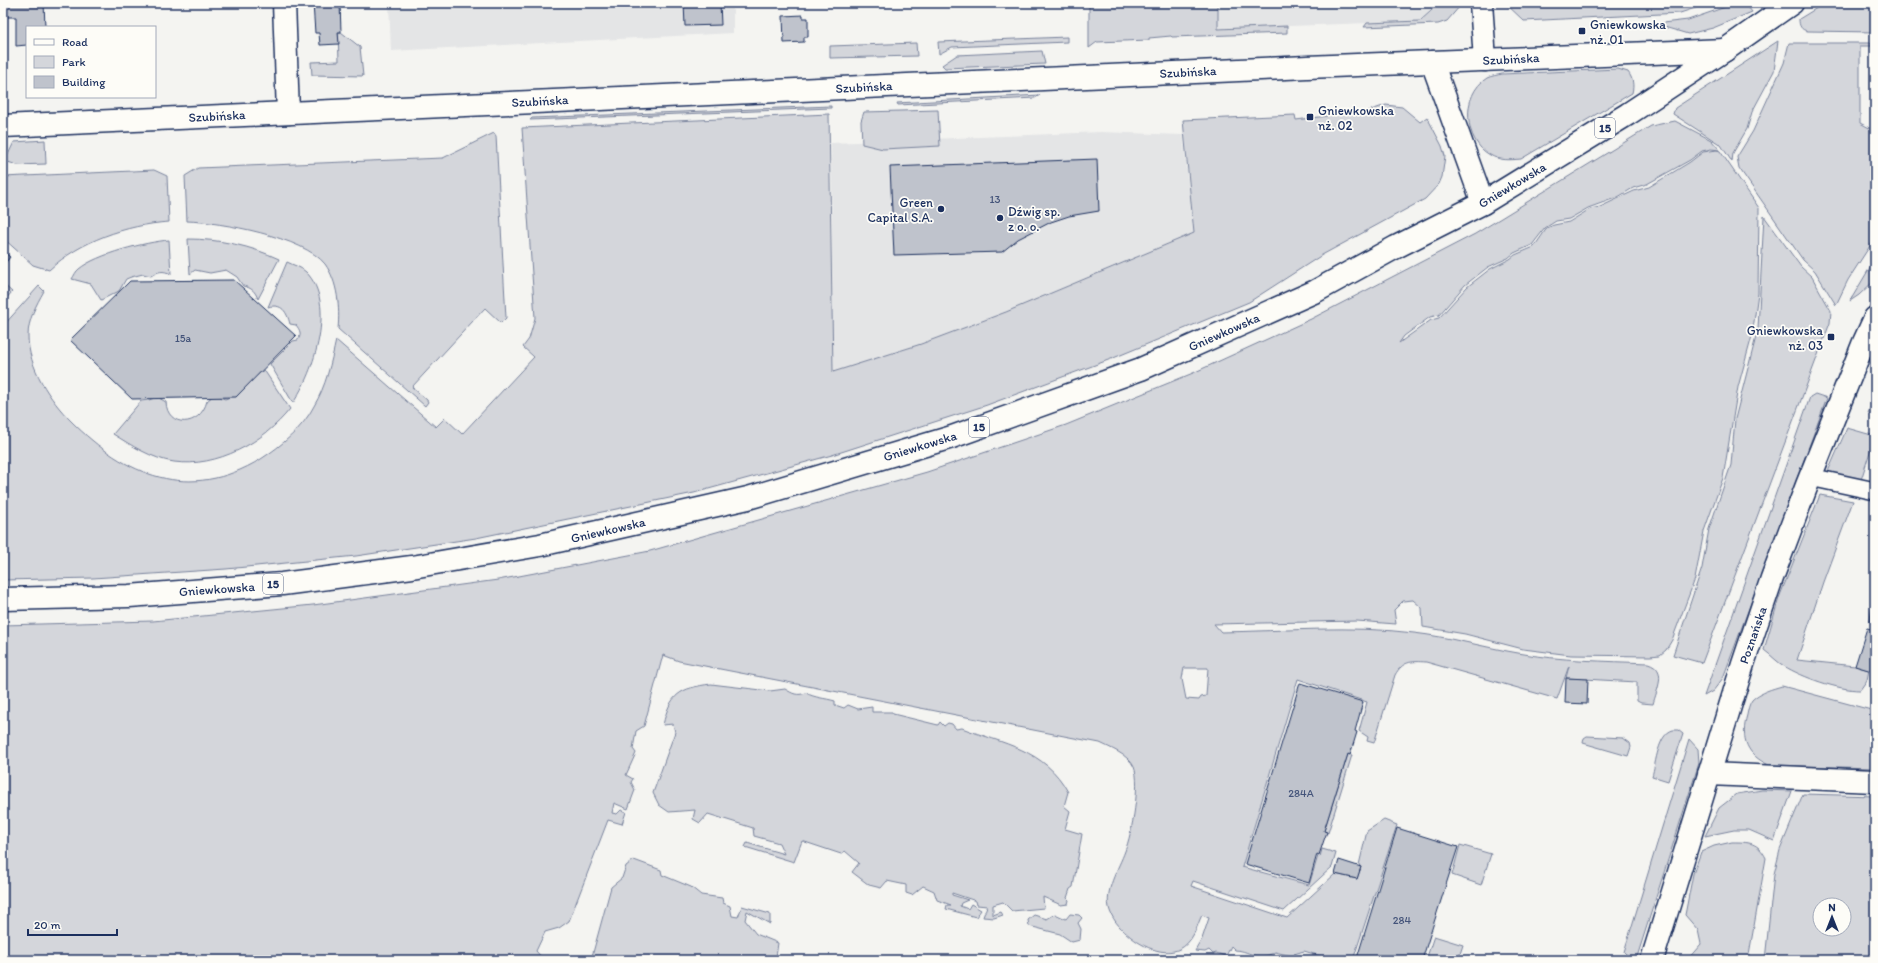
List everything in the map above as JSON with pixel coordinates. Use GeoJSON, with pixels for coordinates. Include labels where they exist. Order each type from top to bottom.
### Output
{"type":"FeatureCollection","features":[{"type":"Feature","properties":{"kind":"street"},"geometry":{"type":"LineString","coordinates":[[284,3],[288,112]]}},
{"type":"Feature","properties":{"kind":"street"},"geometry":{"type":"LineString","coordinates":[[1481,3],[1485,60]]}},
{"type":"Feature","properties":{"kind":"street","name":"Gniewkowska"},"geometry":{"type":"LineString","coordinates":[[3,599],[130,596],[259,586],[412,567],[540,545],[748,498],[952,437],[1142,369],[1316,291],[1396,247],[1483,203],[1628,114],[1725,50],[1792,3]]}},
{"type":"Feature","properties":{"kind":"street","name":"Szubińska"},"geometry":{"type":"LineString","coordinates":[[3,126],[288,112],[1725,50]]}},
{"type":"Feature","properties":{"kind":"street"},"geometry":{"type":"LineString","coordinates":[[1432,62],[1483,203]]}},
{"type":"Feature","properties":{"kind":"street","name":"Poznańska"},"geometry":{"type":"LineString","coordinates":[[1652,960],[1743,664],[1772,578],[1810,477],[1875,318]]}},
{"type":"Feature","properties":{"kind":"street"},"geometry":{"type":"LineString","coordinates":[[1710,774],[1875,781]]}},
{"type":"Feature","properties":{"kind":"lane"},"geometry":{"type":"LineString","coordinates":[[1810,477],[1875,491]]}},
{"type":"Feature","properties":{"kind":"shaded area"},"geometry":{"type":"Polygon","coordinates":[[[389,3],[733,3],[733,33],[391,51],[389,3]]]}},
{"type":"Feature","properties":{"kind":"shaded area"},"geometry":{"type":"Polygon","coordinates":[[[1218,3],[1432,3],[1432,9],[1420,21],[1217,29],[1218,3]]]}},
{"type":"Feature","properties":{"kind":"shaded area"},"geometry":{"type":"Polygon","coordinates":[[[1101,132],[1183,135],[1194,233],[1006,312],[921,344],[833,372],[831,143],[1101,132]]]}},
{"type":"Feature","properties":{"kind":"green space"},"geometry":{"type":"Polygon","coordinates":[[[1089,3],[1218,3],[1218,29],[1287,26],[1287,33],[1171,36],[1149,38],[1149,40],[1097,42],[1089,48],[1089,3]]]}},
{"type":"Feature","properties":{"kind":"green space"},"geometry":{"type":"Polygon","coordinates":[[[1432,3],[1460,3],[1460,6],[1447,21],[1438,24],[1364,27],[1367,23],[1420,21],[1432,10],[1432,3]]]}},
{"type":"Feature","properties":{"kind":"green space"},"geometry":{"type":"Polygon","coordinates":[[[1505,3],[1711,3],[1680,13],[1524,21],[1505,3]]]}},
{"type":"Feature","properties":{"kind":"green space"},"geometry":{"type":"Polygon","coordinates":[[[1737,3],[1745,3],[1752,12],[1713,28],[1688,34],[1654,24],[1688,20],[1737,3]]]}},
{"type":"Feature","properties":{"kind":"green space"},"geometry":{"type":"Polygon","coordinates":[[[1825,3],[1875,3],[1875,32],[1808,31],[1802,29],[1799,19],[1825,3]]]}},
{"type":"Feature","properties":{"kind":"green space"},"geometry":{"type":"Polygon","coordinates":[[[338,32],[341,32],[360,47],[363,76],[312,75],[311,62],[339,61],[338,32]]]}},
{"type":"Feature","properties":{"kind":"green space"},"geometry":{"type":"Polygon","coordinates":[[[1067,37],[1067,42],[952,47],[939,54],[938,42],[1067,37]]]}},
{"type":"Feature","properties":{"kind":"green space"},"geometry":{"type":"Polygon","coordinates":[[[1778,41],[1774,71],[1752,112],[1747,129],[1733,153],[1732,162],[1721,145],[1673,114],[1675,108],[1778,41]]]}},
{"type":"Feature","properties":{"kind":"green space"},"geometry":{"type":"Polygon","coordinates":[[[916,43],[917,56],[830,58],[830,46],[916,43]]]}},
{"type":"Feature","properties":{"kind":"green space"},"geometry":{"type":"Polygon","coordinates":[[[1789,43],[1875,43],[1875,46],[1860,46],[1860,123],[1875,131],[1875,238],[1848,280],[1836,305],[1815,271],[1803,260],[1739,168],[1737,157],[1753,131],[1784,63],[1789,43]]]}},
{"type":"Feature","properties":{"kind":"green space"},"geometry":{"type":"Polygon","coordinates":[[[1042,51],[1045,64],[945,68],[942,65],[957,55],[1042,51]]]}},
{"type":"Feature","properties":{"kind":"green space"},"geometry":{"type":"Polygon","coordinates":[[[1618,69],[1628,72],[1630,75],[1633,82],[1632,93],[1521,159],[1505,160],[1494,157],[1481,148],[1475,139],[1469,118],[1469,106],[1472,95],[1478,86],[1487,78],[1502,74],[1618,69]]]}},
{"type":"Feature","properties":{"kind":"green space"},"geometry":{"type":"Polygon","coordinates":[[[1040,95],[1035,98],[898,105],[897,103],[1040,95]]]}},
{"type":"Feature","properties":{"kind":"green space"},"geometry":{"type":"Polygon","coordinates":[[[1386,105],[1402,107],[1420,122],[1427,117],[1442,146],[1445,156],[1442,177],[1439,184],[1425,199],[1322,255],[1249,302],[1111,359],[987,405],[832,455],[694,493],[476,538],[356,556],[226,569],[93,578],[3,580],[3,326],[39,286],[44,291],[35,307],[29,324],[29,348],[36,371],[48,393],[63,413],[92,440],[114,456],[136,469],[160,477],[184,481],[209,479],[234,472],[261,459],[284,442],[298,429],[309,414],[322,390],[330,366],[336,340],[436,427],[445,418],[462,434],[534,357],[523,347],[529,339],[535,318],[522,128],[829,114],[833,372],[921,344],[1006,312],[1194,233],[1183,120],[1295,115],[1296,120],[1327,116],[1327,114],[1365,112],[1386,105]]]}},
{"type":"Feature","properties":{"kind":"green space"},"geometry":{"type":"Polygon","coordinates":[[[831,106],[831,108],[530,120],[532,118],[831,106]]]}},
{"type":"Feature","properties":{"kind":"green space"},"geometry":{"type":"Polygon","coordinates":[[[938,110],[940,146],[883,149],[862,144],[861,121],[864,112],[938,110]]]}},
{"type":"Feature","properties":{"kind":"green space"},"geometry":{"type":"Polygon","coordinates":[[[1675,121],[1711,140],[1720,150],[1711,149],[1702,151],[1690,160],[1647,184],[1633,188],[1618,197],[1588,208],[1569,219],[1556,221],[1545,228],[1532,245],[1488,267],[1465,285],[1439,315],[1430,317],[1404,336],[1399,343],[1431,320],[1439,318],[1467,287],[1490,269],[1515,255],[1534,247],[1547,228],[1569,222],[1590,209],[1600,207],[1634,191],[1649,187],[1690,162],[1703,152],[1720,151],[1759,208],[1758,293],[1752,336],[1738,387],[1723,478],[1704,531],[1695,579],[1672,640],[1666,650],[1660,655],[1650,656],[1571,655],[1523,649],[1465,634],[1423,627],[1422,608],[1413,600],[1403,601],[1394,610],[1396,624],[1357,621],[1214,624],[1221,632],[1366,629],[1414,633],[1534,656],[1648,663],[1658,670],[1660,680],[1653,704],[1641,703],[1637,701],[1637,682],[1566,678],[1569,666],[1557,699],[1426,662],[1412,662],[1404,664],[1395,675],[1374,743],[1367,741],[1368,737],[1359,731],[1367,702],[1298,679],[1242,867],[1309,885],[1318,856],[1320,857],[1322,849],[1336,853],[1332,867],[1284,911],[1193,881],[1191,886],[1287,918],[1335,874],[1357,879],[1361,867],[1359,865],[1367,831],[1384,820],[1397,825],[1353,960],[1334,960],[1304,951],[1294,954],[1304,959],[1275,952],[1269,955],[1255,956],[1235,950],[1231,946],[1226,956],[1216,953],[1213,954],[1209,950],[1205,952],[1195,951],[1202,939],[1209,918],[1202,915],[1190,940],[1177,950],[1169,952],[1153,949],[1138,942],[1128,934],[1114,919],[1108,904],[1110,888],[1128,843],[1135,809],[1137,784],[1136,775],[1132,763],[1128,759],[1119,752],[1100,743],[679,661],[663,655],[644,726],[636,731],[633,749],[636,753],[626,775],[633,779],[631,782],[635,790],[628,809],[614,803],[612,813],[617,814],[621,810],[626,812],[622,824],[608,820],[569,921],[559,928],[545,932],[536,951],[544,960],[3,960],[3,625],[153,621],[313,605],[498,580],[650,551],[927,472],[1066,425],[1193,373],[1311,319],[1475,234],[1651,126],[1675,121]],[[1184,668],[1182,679],[1186,699],[1199,700],[1201,697],[1206,696],[1208,668],[1184,668]]]}},
{"type":"Feature","properties":{"kind":"green space"},"geometry":{"type":"Polygon","coordinates":[[[494,133],[496,136],[506,318],[501,323],[485,308],[412,387],[427,400],[428,402],[425,406],[338,329],[339,313],[333,279],[325,264],[314,254],[281,239],[260,233],[220,224],[187,221],[185,176],[198,168],[443,158],[494,133]]]}},
{"type":"Feature","properties":{"kind":"green space"},"geometry":{"type":"Polygon","coordinates":[[[45,140],[46,164],[17,165],[5,161],[14,142],[45,140]]]}},
{"type":"Feature","properties":{"kind":"green space"},"geometry":{"type":"Polygon","coordinates":[[[154,170],[167,176],[169,222],[136,227],[104,236],[75,251],[49,270],[33,265],[3,238],[3,177],[154,170]]]}},
{"type":"Feature","properties":{"kind":"green space"},"geometry":{"type":"Polygon","coordinates":[[[1764,216],[1801,267],[1812,277],[1831,311],[1830,323],[1702,663],[1673,655],[1702,568],[1709,529],[1731,465],[1735,419],[1758,329],[1764,216]]]}},
{"type":"Feature","properties":{"kind":"green space"},"geometry":{"type":"Polygon","coordinates":[[[188,239],[211,240],[235,244],[257,250],[279,259],[258,299],[253,290],[243,286],[237,277],[226,270],[210,273],[195,270],[190,274],[188,239]]]}},
{"type":"Feature","properties":{"kind":"green space"},"geometry":{"type":"Polygon","coordinates":[[[169,240],[171,274],[161,272],[151,276],[143,274],[131,277],[126,279],[119,291],[101,300],[91,284],[72,279],[79,269],[97,258],[135,246],[169,240]]]}},
{"type":"Feature","properties":{"kind":"green space"},"geometry":{"type":"Polygon","coordinates":[[[1875,259],[1875,280],[1850,301],[1875,259]]]}},
{"type":"Feature","properties":{"kind":"green space"},"geometry":{"type":"Polygon","coordinates":[[[287,262],[304,270],[315,285],[320,301],[321,319],[315,356],[301,390],[293,403],[270,364],[293,341],[298,340],[300,336],[299,329],[296,325],[290,324],[285,312],[280,307],[268,307],[287,262]]]}},
{"type":"Feature","properties":{"kind":"green space"},"geometry":{"type":"Polygon","coordinates":[[[3,284],[12,292],[3,302],[3,284]]]}},
{"type":"Feature","properties":{"kind":"green space"},"geometry":{"type":"Polygon","coordinates":[[[264,370],[290,409],[267,432],[253,442],[223,457],[190,463],[174,462],[150,455],[113,434],[141,401],[157,397],[166,402],[168,411],[172,417],[184,421],[191,420],[198,416],[203,410],[207,401],[214,395],[225,399],[235,395],[246,383],[264,370]]]}},
{"type":"Feature","properties":{"kind":"green space"},"geometry":{"type":"Polygon","coordinates":[[[1815,394],[1827,398],[1723,678],[1713,691],[1704,696],[1810,397],[1815,394]]]}},
{"type":"Feature","properties":{"kind":"green space"},"geometry":{"type":"Polygon","coordinates":[[[1875,396],[1875,415],[1868,413],[1875,396]]]}},
{"type":"Feature","properties":{"kind":"green space"},"geometry":{"type":"Polygon","coordinates":[[[1847,428],[1875,436],[1860,483],[1826,476],[1847,428]]]}},
{"type":"Feature","properties":{"kind":"green space"},"geometry":{"type":"Polygon","coordinates":[[[1820,495],[1853,501],[1823,582],[1797,660],[1855,666],[1869,670],[1867,680],[1860,690],[1841,688],[1800,674],[1781,664],[1764,650],[1779,598],[1820,495]]]}},
{"type":"Feature","properties":{"kind":"green space"},"geometry":{"type":"Polygon","coordinates":[[[711,684],[770,691],[785,689],[795,694],[806,693],[835,701],[835,705],[844,708],[848,705],[858,709],[872,707],[872,712],[892,712],[893,714],[938,725],[940,722],[944,726],[948,723],[952,724],[956,729],[962,728],[1007,744],[1035,757],[1048,766],[1059,778],[1068,792],[1064,806],[1070,811],[1065,829],[1082,834],[1073,887],[1070,889],[1067,898],[1069,900],[1068,904],[1061,905],[1043,897],[1044,908],[1012,911],[1003,902],[993,905],[993,915],[1001,912],[1003,915],[994,918],[983,917],[987,906],[977,905],[976,901],[952,893],[952,895],[968,900],[961,903],[960,906],[968,909],[971,904],[981,910],[976,917],[946,909],[947,905],[951,905],[937,900],[934,891],[923,886],[912,895],[906,893],[906,885],[887,881],[881,888],[869,885],[852,872],[859,863],[845,851],[841,854],[802,841],[794,862],[745,847],[747,843],[784,854],[779,843],[754,836],[753,828],[708,814],[700,823],[693,819],[695,810],[669,812],[659,805],[653,793],[675,732],[673,724],[663,725],[666,715],[673,699],[678,694],[691,688],[711,684]]]}},
{"type":"Feature","properties":{"kind":"green space"},"geometry":{"type":"Polygon","coordinates":[[[1782,686],[1875,711],[1875,768],[1769,765],[1755,756],[1747,745],[1744,732],[1749,705],[1752,700],[1759,695],[1782,686]]]}},
{"type":"Feature","properties":{"kind":"green space"},"geometry":{"type":"Polygon","coordinates":[[[1673,730],[1678,730],[1683,734],[1668,781],[1652,776],[1661,743],[1664,737],[1673,730]]]}},
{"type":"Feature","properties":{"kind":"green space"},"geometry":{"type":"Polygon","coordinates":[[[1587,736],[1623,738],[1630,743],[1631,747],[1628,756],[1583,743],[1584,738],[1587,736]]]}},
{"type":"Feature","properties":{"kind":"green space"},"geometry":{"type":"Polygon","coordinates":[[[1689,739],[1698,749],[1699,763],[1636,960],[1632,960],[1624,952],[1689,739]]]}},
{"type":"Feature","properties":{"kind":"green space"},"geometry":{"type":"Polygon","coordinates":[[[1348,754],[1352,755],[1328,833],[1324,831],[1348,754]]]}},
{"type":"Feature","properties":{"kind":"green space"},"geometry":{"type":"Polygon","coordinates":[[[1762,790],[1792,791],[1774,841],[1749,830],[1734,830],[1705,836],[1719,808],[1737,794],[1762,790]]]}},
{"type":"Feature","properties":{"kind":"green space"},"geometry":{"type":"Polygon","coordinates":[[[1803,794],[1875,796],[1875,960],[1765,960],[1774,874],[1780,850],[1803,794]]]}},
{"type":"Feature","properties":{"kind":"green space"},"geometry":{"type":"Polygon","coordinates":[[[1732,842],[1752,844],[1760,849],[1766,858],[1748,960],[1687,960],[1701,944],[1698,930],[1685,915],[1693,874],[1701,852],[1714,846],[1732,842]]]}},
{"type":"Feature","properties":{"kind":"green space"},"geometry":{"type":"Polygon","coordinates":[[[1460,845],[1491,854],[1481,885],[1452,875],[1460,845]]]}},
{"type":"Feature","properties":{"kind":"green space"},"geometry":{"type":"Polygon","coordinates":[[[634,860],[661,870],[662,875],[691,887],[701,895],[722,898],[723,903],[730,906],[732,916],[738,917],[742,906],[770,914],[770,924],[747,911],[745,920],[756,934],[778,943],[776,957],[789,960],[591,960],[611,887],[622,878],[626,866],[634,860]]]}},
{"type":"Feature","properties":{"kind":"green space"},"geometry":{"type":"Polygon","coordinates":[[[1055,914],[1066,919],[1070,914],[1079,915],[1082,918],[1078,923],[1081,929],[1080,940],[1072,942],[1060,934],[1029,926],[1028,920],[1034,915],[1047,919],[1055,914]]]}},
{"type":"Feature","properties":{"kind":"green space"},"geometry":{"type":"Polygon","coordinates":[[[1434,936],[1463,945],[1458,960],[1426,960],[1434,936]]]}},
{"type":"Feature","properties":{"kind":"building"},"geometry":{"type":"Polygon","coordinates":[[[3,3],[44,3],[45,26],[26,26],[26,45],[16,46],[16,17],[7,17],[6,20],[3,20],[3,3]]]}},
{"type":"Feature","properties":{"kind":"building"},"geometry":{"type":"Polygon","coordinates":[[[313,3],[340,3],[341,32],[338,32],[339,44],[320,45],[319,33],[315,33],[313,3]]]}},
{"type":"Feature","properties":{"kind":"building"},"geometry":{"type":"Polygon","coordinates":[[[684,3],[720,3],[721,25],[685,26],[684,3]]]}},
{"type":"Feature","properties":{"kind":"building"},"geometry":{"type":"Polygon","coordinates":[[[803,15],[803,18],[808,18],[808,37],[804,37],[804,42],[784,43],[783,16],[803,15]]]}},
{"type":"Feature","properties":{"kind":"building"},"geometry":{"type":"Polygon","coordinates":[[[1097,159],[1099,211],[1069,216],[1051,222],[1018,239],[1002,252],[894,255],[890,167],[1097,159]]]}},
{"type":"Feature","properties":{"kind":"building"},"geometry":{"type":"Polygon","coordinates":[[[3,251],[10,257],[3,266],[3,251]]]}},
{"type":"Feature","properties":{"kind":"building"},"geometry":{"type":"Polygon","coordinates":[[[234,280],[296,336],[236,397],[132,399],[70,340],[130,281],[234,280]]]}},
{"type":"Feature","properties":{"kind":"building"},"geometry":{"type":"Polygon","coordinates":[[[1875,588],[1875,622],[1870,621],[1875,588]]]}},
{"type":"Feature","properties":{"kind":"building"},"geometry":{"type":"Polygon","coordinates":[[[1867,628],[1875,630],[1875,672],[1855,666],[1867,628]]]}},
{"type":"Feature","properties":{"kind":"building"},"geometry":{"type":"Polygon","coordinates":[[[1566,678],[1588,679],[1587,704],[1565,703],[1566,678]]]}},
{"type":"Feature","properties":{"kind":"building"},"geometry":{"type":"Polygon","coordinates":[[[1300,683],[1363,702],[1355,731],[1357,732],[1350,755],[1348,754],[1324,831],[1327,832],[1319,855],[1317,854],[1309,883],[1245,864],[1300,683]]]}},
{"type":"Feature","properties":{"kind":"building"},"geometry":{"type":"Polygon","coordinates":[[[1397,828],[1458,847],[1422,960],[1362,960],[1357,958],[1397,828]]]}},
{"type":"Feature","properties":{"kind":"building"},"geometry":{"type":"Polygon","coordinates":[[[1339,860],[1361,867],[1357,879],[1335,874],[1339,860]]]}},
{"type":"Feature","properties":{"kind":"place","name":"Gniewkowska nż. 01"},"geometry":{"type":"Point","coordinates":[1582,31]}},
{"type":"Feature","properties":{"kind":"place","name":"Gniewkowska nż. 02"},"geometry":{"type":"Point","coordinates":[1310,117]}},
{"type":"Feature","properties":{"kind":"place","name":"Green Capital S.A."},"geometry":{"type":"Point","coordinates":[941,209]}},
{"type":"Feature","properties":{"kind":"place","name":"Dźwig sp. z o. o."},"geometry":{"type":"Point","coordinates":[1000,218]}},
{"type":"Feature","properties":{"kind":"place","name":"Gniewkowska nż. 03"},"geometry":{"type":"Point","coordinates":[1831,337]}}]}
